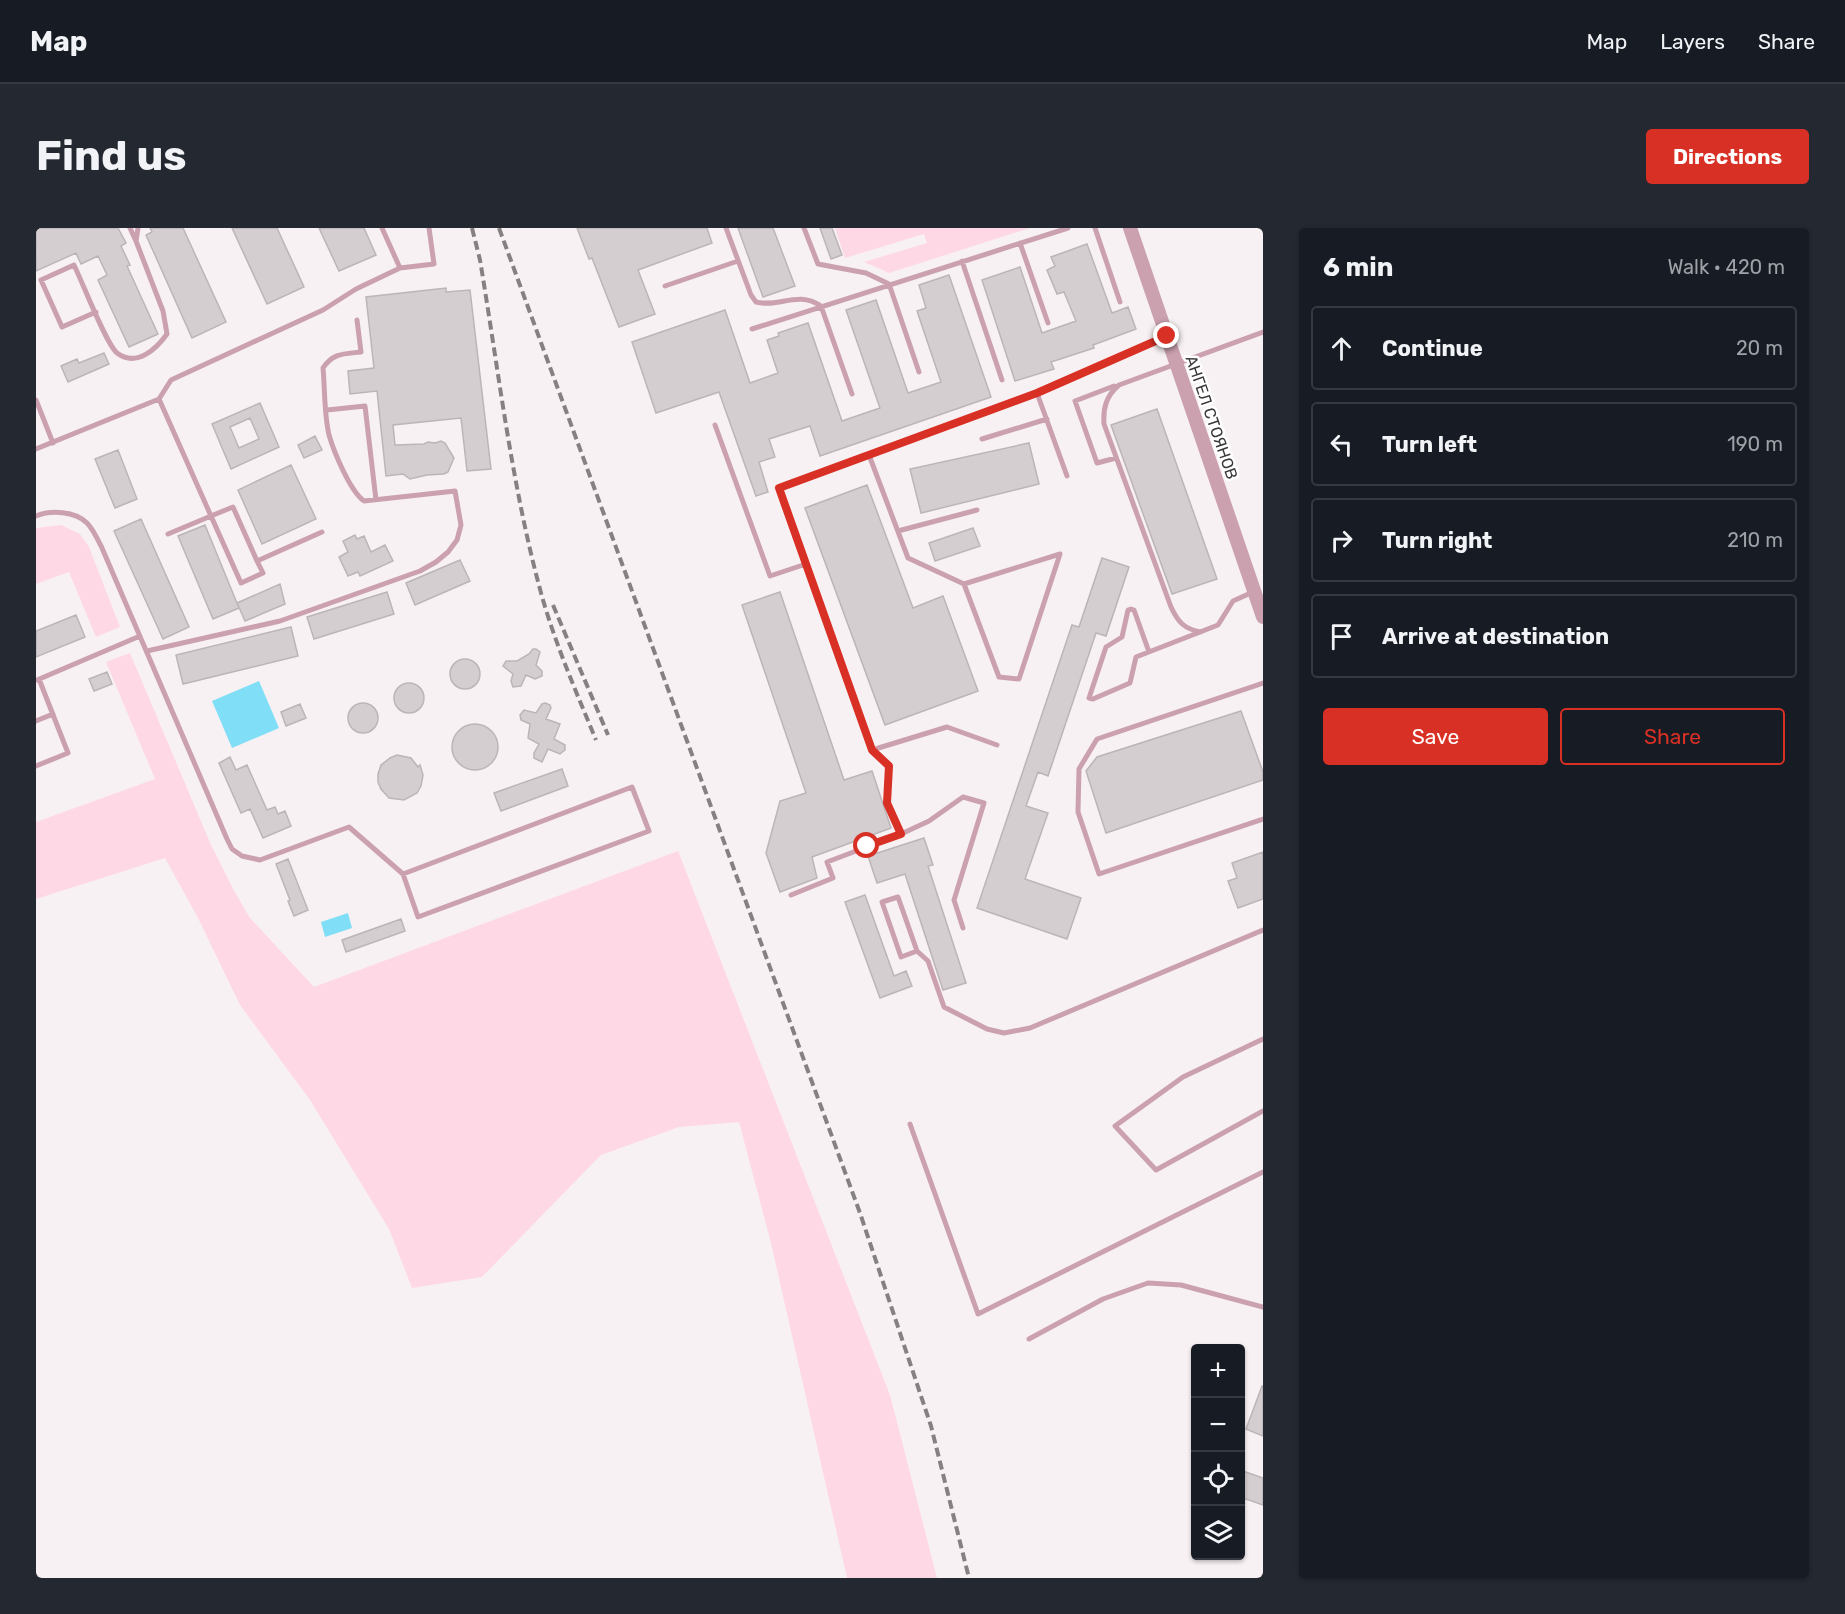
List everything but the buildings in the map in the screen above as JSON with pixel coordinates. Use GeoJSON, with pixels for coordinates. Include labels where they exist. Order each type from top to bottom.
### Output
{"type":"FeatureCollection","features":[{"type":"Feature","properties":{"kind":"street","name":"АНГЕЛ СТОЯНОВ"},"geometry":{"type":"LineString","coordinates":[[1131,228],[1263,617]]}},
{"type":"Feature","properties":{"kind":"lane"},"geometry":{"type":"LineString","coordinates":[[96,312],[62,327],[40,280],[74,265],[96,312],[110,344],[123,357],[133,358],[147,355],[158,347],[167,334],[163,311],[130,228]]}},
{"type":"Feature","properties":{"kind":"lane"},"geometry":{"type":"LineString","coordinates":[[136,241],[138,228]]}},
{"type":"Feature","properties":{"kind":"lane"},"geometry":{"type":"LineString","coordinates":[[382,228],[400,268]]}},
{"type":"Feature","properties":{"kind":"lane"},"geometry":{"type":"LineString","coordinates":[[36,449],[159,399],[171,380],[323,309],[356,289],[400,268],[434,264],[429,228]]}},
{"type":"Feature","properties":{"kind":"lane"},"geometry":{"type":"LineString","coordinates":[[726,228],[751,295],[756,302],[764,304],[794,298],[812,300],[821,306],[852,394]]}},
{"type":"Feature","properties":{"kind":"lane"},"geometry":{"type":"LineString","coordinates":[[804,228],[818,264],[866,273],[889,284],[919,372]]}},
{"type":"Feature","properties":{"kind":"lane"},"geometry":{"type":"LineString","coordinates":[[752,329],[1068,228]]}},
{"type":"Feature","properties":{"kind":"lane"},"geometry":{"type":"LineString","coordinates":[[1095,228],[1120,302]]}},
{"type":"Feature","properties":{"kind":"lane"},"geometry":{"type":"LineString","coordinates":[[1020,243],[1048,323]]}},
{"type":"Feature","properties":{"kind":"lane"},"geometry":{"type":"LineString","coordinates":[[665,286],[738,261]]}},
{"type":"Feature","properties":{"kind":"lane"},"geometry":{"type":"LineString","coordinates":[[962,261],[1002,380]]}},
{"type":"Feature","properties":{"kind":"lane"},"geometry":{"type":"LineString","coordinates":[[147,651],[265,626],[369,590],[420,571],[436,562],[457,540],[461,525],[455,491],[364,501],[350,486],[329,434],[323,368],[329,359],[340,354],[361,352],[357,320]]}},
{"type":"Feature","properties":{"kind":"lane"},"geometry":{"type":"LineString","coordinates":[[1116,458],[1097,463],[1075,401],[1263,332]]}},
{"type":"Feature","properties":{"kind":"lane"},"geometry":{"type":"LineString","coordinates":[[901,834],[887,803],[889,766],[872,750],[779,488],[1037,393],[1167,336]]}},
{"type":"Feature","properties":{"kind":"lane"},"geometry":{"type":"LineString","coordinates":[[1119,385],[1109,393],[1103,412],[1104,424],[1171,607],[1184,627],[1201,632]]}},
{"type":"Feature","properties":{"kind":"lane"},"geometry":{"type":"LineString","coordinates":[[1037,393],[1067,476]]}},
{"type":"Feature","properties":{"kind":"lane"},"geometry":{"type":"LineString","coordinates":[[159,399],[211,516],[241,582],[263,573],[233,507],[211,516],[168,534]]}},
{"type":"Feature","properties":{"kind":"lane"},"geometry":{"type":"LineString","coordinates":[[36,400],[53,442]]}},
{"type":"Feature","properties":{"kind":"lane"},"geometry":{"type":"LineString","coordinates":[[327,410],[365,406],[376,500]]}},
{"type":"Feature","properties":{"kind":"lane"},"geometry":{"type":"LineString","coordinates":[[982,439],[1047,419]]}},
{"type":"Feature","properties":{"kind":"lane"},"geometry":{"type":"LineString","coordinates":[[715,425],[770,576],[806,564]]}},
{"type":"Feature","properties":{"kind":"lane"},"geometry":{"type":"LineString","coordinates":[[869,455],[908,558],[964,584],[1060,554],[1019,679],[999,677],[964,584]]}},
{"type":"Feature","properties":{"kind":"lane"},"geometry":{"type":"LineString","coordinates":[[898,531],[977,510]]}},
{"type":"Feature","properties":{"kind":"lane"},"geometry":{"type":"LineString","coordinates":[[36,516],[44,513],[65,513],[87,522],[102,548],[232,849],[242,856],[260,860],[349,827],[403,874],[418,917],[648,831],[632,787],[403,874]]}},
{"type":"Feature","properties":{"kind":"lane"},"geometry":{"type":"LineString","coordinates":[[257,561],[322,532]]}},
{"type":"Feature","properties":{"kind":"lane"},"geometry":{"type":"LineString","coordinates":[[1149,652],[1134,610],[1128,610],[1122,637],[1106,647],[1089,698],[1093,699],[1130,683],[1134,659],[1218,625],[1233,601],[1254,592]]}},
{"type":"Feature","properties":{"kind":"lane"},"geometry":{"type":"LineString","coordinates":[[36,766],[68,753],[38,679],[140,636]]}},
{"type":"Feature","properties":{"kind":"lane"},"geometry":{"type":"LineString","coordinates":[[1263,683],[1097,739],[1079,769],[1078,812],[1099,874],[1263,819]]}},
{"type":"Feature","properties":{"kind":"lane"},"geometry":{"type":"LineString","coordinates":[[36,721],[53,714]]}},
{"type":"Feature","properties":{"kind":"lane"},"geometry":{"type":"LineString","coordinates":[[872,750],[946,727],[997,745]]}},
{"type":"Feature","properties":{"kind":"lane"},"geometry":{"type":"LineString","coordinates":[[791,895],[833,878],[827,862],[929,821],[963,797],[984,803],[954,900],[963,928]]}},
{"type":"Feature","properties":{"kind":"lane"},"geometry":{"type":"LineString","coordinates":[[917,951],[901,957],[882,902],[898,897],[917,951],[928,961],[944,1007],[987,1029],[1004,1034],[1030,1028],[1263,930]]}},
{"type":"Feature","properties":{"kind":"lane"},"geometry":{"type":"LineString","coordinates":[[1263,1039],[1183,1077],[1115,1126],[1156,1170],[1263,1112]]}},
{"type":"Feature","properties":{"kind":"lane"},"geometry":{"type":"LineString","coordinates":[[910,1124],[978,1314],[1263,1172]]}},
{"type":"Feature","properties":{"kind":"lane"},"geometry":{"type":"LineString","coordinates":[[1029,1339],[1103,1299],[1148,1283],[1181,1285],[1263,1307]]}},
{"type":"Feature","properties":{"kind":"shaded area"},"geometry":{"type":"Polygon","coordinates":[[[835,228],[1030,228],[889,273],[864,262],[927,243],[924,234],[845,258],[835,228]]]}},
{"type":"Feature","properties":{"kind":"shaded area"},"geometry":{"type":"Polygon","coordinates":[[[61,525],[80,534],[89,547],[120,627],[96,637],[69,572],[36,584],[36,528],[61,525]]]}},
{"type":"Feature","properties":{"kind":"shaded area"},"geometry":{"type":"Polygon","coordinates":[[[130,653],[211,845],[232,887],[250,918],[314,987],[678,851],[890,1395],[937,1578],[847,1578],[771,1243],[739,1122],[679,1127],[601,1155],[482,1277],[412,1288],[389,1229],[310,1100],[240,1005],[198,918],[165,858],[36,899],[36,822],[155,779],[106,662],[130,653]]]}},
{"type":"Feature","properties":{"kind":"water"},"geometry":{"type":"Polygon","coordinates":[[[259,681],[279,728],[232,748],[212,701],[259,681]]]}},
{"type":"Feature","properties":{"kind":"water"},"geometry":{"type":"Polygon","coordinates":[[[348,913],[352,928],[325,937],[321,922],[348,913]]]}},
{"type":"Feature","properties":{"kind":"railway"},"geometry":{"type":"LineString","coordinates":[[472,228],[480,260],[514,474],[532,558],[555,636],[596,740]]}},
{"type":"Feature","properties":{"kind":"railway"},"geometry":{"type":"LineString","coordinates":[[499,228],[860,1213],[931,1426],[969,1578]]}},
{"type":"Feature","properties":{"kind":"railway"},"geometry":{"type":"LineString","coordinates":[[553,605],[608,735]]}},
{"type":"Feature","properties":{"kind":"route"},"geometry":{"type":"LineString","coordinates":[[867,846],[901,834],[887,803],[889,766],[872,750],[779,488],[1037,393],[1167,336]]}}]}
